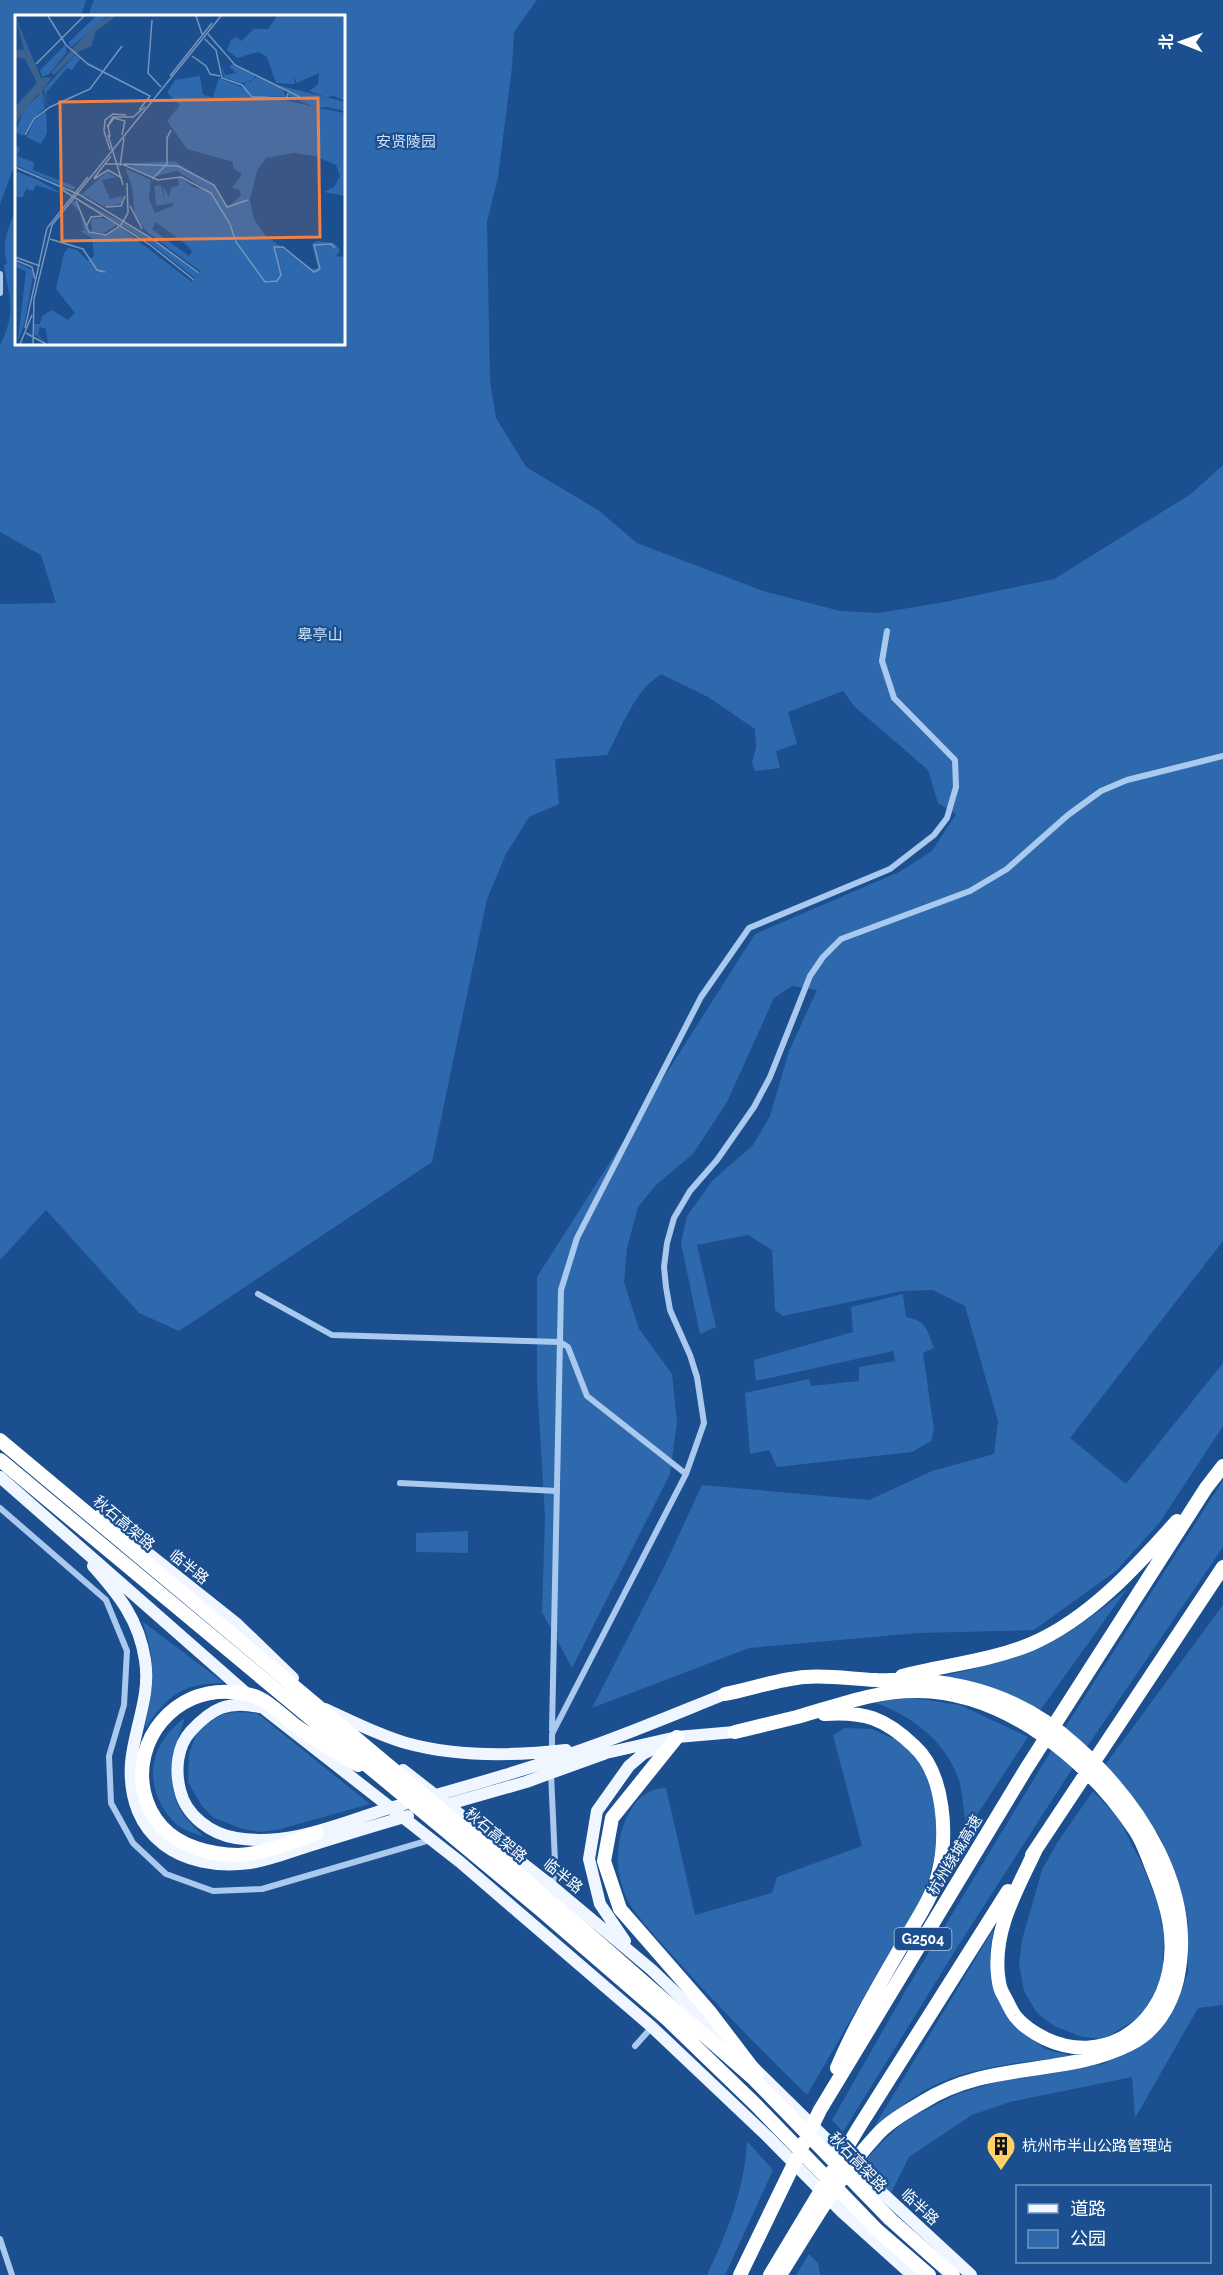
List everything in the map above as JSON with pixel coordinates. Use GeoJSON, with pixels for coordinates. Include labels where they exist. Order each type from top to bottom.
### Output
{"type":"FeatureCollection","features":[{"type":"Feature","properties":{"kind":"highway","name":"秋石高架路"},"geometry":{"type":"LineString","coordinates":[[0,1439],[573,1920],[754,2079],[890,2219],[953,2275]]}},
{"type":"Feature","properties":{"kind":"highway","name":"秋石高架路"},"geometry":{"type":"LineString","coordinates":[[0,1460],[541,1910],[667,2019],[877,2230],[929,2275]]}},
{"type":"Feature","properties":{"kind":"highway","name":"杭州绕城高速"},"geometry":{"type":"LineString","coordinates":[[740,2275],[820,2110],[1026,1769],[1206,1488],[1223,1466]]}},
{"type":"Feature","properties":{"kind":"highway"},"geometry":{"type":"LineString","coordinates":[[882,1680],[992,1656],[1031,1644],[1068,1623],[1108,1592],[1141,1560],[1206,1488]]}},
{"type":"Feature","properties":{"kind":"highway","name":"G2504"},"geometry":{"type":"LineString","coordinates":[[774,2273],[859,2127],[1036,1849],[1223,1567]]}},
{"type":"Feature","properties":{"kind":"highway"},"geometry":{"type":"LineString","coordinates":[[725,1694],[805,1677],[910,1680],[941,1683],[987,1692],[1035,1715],[1075,1745],[1123,1794],[1152,1840],[1173,1888],[1180,1915],[1180,1966],[1174,1992],[1162,2015],[1148,2032],[1131,2044],[1086,2059],[974,2078],[926,2100],[878,2133],[774,2273]]}},
{"type":"Feature","properties":{"kind":"highway"},"geometry":{"type":"LineString","coordinates":[[317,1833],[276,1847],[238,1855],[214,1853],[176,1839],[162,1828],[152,1813],[145,1795],[144,1756],[148,1741],[157,1726],[167,1713],[179,1704],[218,1690],[254,1695],[340,1756],[377,1775]]}},
{"type":"Feature","properties":{"kind":"highway"},"geometry":{"type":"LineString","coordinates":[[735,1732],[845,1702],[900,1691],[940,1693],[963,1697],[1001,1711],[1029,1726],[1068,1752],[1114,1801],[1137,1832],[1167,1905],[1172,1942],[1169,1972],[1160,2002],[1148,2019],[1126,2036],[1112,2043],[1089,2049],[1061,2046],[1038,2035],[1016,2017],[1000,1990],[997,1959],[999,1935],[1008,1909],[1036,1849]]}},
{"type":"Feature","properties":{"kind":"highway"},"geometry":{"type":"LineString","coordinates":[[795,1717],[863,1714],[886,1723],[903,1735],[920,1751],[939,1790],[943,1832],[938,1875],[925,1905],[851,2035],[820,2110]]}},
{"type":"Feature","properties":{"kind":"highway"},"geometry":{"type":"LineString","coordinates":[[677,1737],[612,1818],[604,1861],[620,1909],[709,2011],[790,2116]]}},
{"type":"Feature","properties":{"kind":"main road","name":"临半路"},"geometry":{"type":"LineString","coordinates":[[0,1439],[237,1624],[325,1709],[553,1887],[652,1970],[866,2178],[971,2275]]}},
{"type":"Feature","properties":{"kind":"main road"},"geometry":{"type":"LineString","coordinates":[[0,1477],[262,1707],[431,1840],[652,2027],[768,2137],[842,2212],[912,2275]]}},
{"type":"Feature","properties":{"kind":"main road"},"geometry":{"type":"LineString","coordinates":[[58,1527],[108,1583],[132,1616],[140,1634],[146,1661],[146,1685],[134,1743],[131,1786],[135,1803],[166,1848],[200,1862],[224,1865],[252,1862],[366,1821],[591,1747],[725,1694]]}},
{"type":"Feature","properties":{"kind":"main road"},"geometry":{"type":"LineString","coordinates":[[262,1707],[243,1703],[225,1706],[211,1713],[184,1738],[178,1757],[180,1791],[187,1807],[200,1821],[218,1833],[236,1838],[277,1839],[317,1833],[573,1767],[606,1753],[677,1737],[735,1732]]}},
{"type":"Feature","properties":{"kind":"main road"},"geometry":{"type":"LineString","coordinates":[[325,1709],[406,1743],[439,1750],[531,1754],[591,1747]]}},
{"type":"Feature","properties":{"kind":"main road"},"geometry":{"type":"LineString","coordinates":[[652,1970],[620,1935],[600,1904],[589,1859],[597,1811],[615,1785],[629,1766],[643,1754],[677,1737]]}},
{"type":"Feature","properties":{"kind":"street"},"geometry":{"type":"LineString","coordinates":[[0,274],[0,292]]}},
{"type":"Feature","properties":{"kind":"street"},"geometry":{"type":"LineString","coordinates":[[532,1924],[553,1887],[555,1862],[551,1785],[561,1290],[577,1238],[701,997],[749,928],[890,869],[934,835],[947,818],[956,787],[955,760],[894,698],[882,661],[887,631]]}},
{"type":"Feature","properties":{"kind":"street"},"geometry":{"type":"LineString","coordinates":[[552,1734],[686,1474],[704,1423],[697,1377],[670,1310],[664,1267],[667,1243],[674,1218],[690,1191],[717,1160],[754,1107],[770,1077],[810,976],[823,957],[841,939],[970,891],[1008,869],[1068,814],[1101,791],[1127,780],[1223,756]]}},
{"type":"Feature","properties":{"kind":"street"},"geometry":{"type":"LineString","coordinates":[[258,1294],[332,1335],[560,1342],[568,1347],[587,1396],[686,1474]]}},
{"type":"Feature","properties":{"kind":"street"},"geometry":{"type":"LineString","coordinates":[[400,1483],[556,1491]]}},
{"type":"Feature","properties":{"kind":"street"},"geometry":{"type":"LineString","coordinates":[[0,1508],[106,1600],[127,1651],[124,1705],[109,1756],[111,1803],[133,1843],[166,1874],[213,1891],[261,1889],[431,1840]]}},
{"type":"Feature","properties":{"kind":"street"},"geometry":{"type":"LineString","coordinates":[[635,2046],[652,2027]]}},
{"type":"Feature","properties":{"kind":"street"},"geometry":{"type":"LineString","coordinates":[[0,2239],[12,2275]]}},
{"type":"Feature","properties":{"kind":"green space"},"geometry":{"type":"Polygon","coordinates":[[[0,0],[86,0],[81,15],[15,15],[15,164],[0,204],[0,0]]]}},
{"type":"Feature","properties":{"kind":"green space","name":"皋亭山"},"geometry":{"type":"Polygon","coordinates":[[[94,0],[537,0],[514,32],[512,67],[498,177],[487,222],[490,381],[496,418],[526,467],[598,510],[637,543],[763,591],[840,611],[878,613],[945,602],[1054,579],[1191,494],[1223,465],[1223,1241],[1070,1438],[1126,1484],[1223,1363],[1223,1426],[1160,1522],[1116,1571],[1034,1630],[919,1633],[749,1648],[592,1708],[664,1567],[702,1485],[869,1500],[932,1471],[994,1454],[998,1421],[965,1306],[933,1290],[902,1291],[783,1316],[775,1310],[772,1250],[748,1235],[697,1245],[716,1327],[700,1334],[681,1243],[687,1216],[712,1181],[753,1145],[770,1116],[789,1051],[817,990],[792,986],[774,998],[727,1102],[693,1154],[656,1185],[638,1207],[627,1248],[624,1282],[639,1329],[672,1374],[677,1422],[670,1474],[572,1668],[542,1612],[545,1517],[537,1381],[537,1277],[755,934],[899,872],[932,851],[956,814],[938,803],[928,770],[855,707],[843,691],[788,712],[797,744],[776,751],[780,768],[755,771],[752,762],[756,748],[755,729],[708,697],[661,674],[643,690],[636,700],[607,755],[555,759],[559,804],[529,817],[506,854],[487,899],[432,1162],[179,1331],[139,1313],[46,1210],[0,1260],[0,604],[56,603],[41,555],[0,532],[0,345],[10,315],[4,266],[7,262],[5,249],[7,235],[15,211],[15,345],[345,345],[345,15],[88,15],[94,0]]]}},
{"type":"Feature","properties":{"kind":"green space"},"geometry":{"type":"Polygon","coordinates":[[[903,1294],[906,1317],[918,1321],[925,1327],[934,1348],[923,1353],[934,1430],[931,1441],[912,1452],[777,1467],[769,1450],[750,1454],[745,1393],[809,1379],[811,1386],[859,1381],[859,1367],[895,1361],[893,1351],[756,1381],[754,1360],[853,1332],[851,1307],[903,1294]]]}},
{"type":"Feature","properties":{"kind":"green space"},"geometry":{"type":"Polygon","coordinates":[[[1223,1480],[1223,1547],[1074,1766],[960,1943],[843,2132],[832,2120],[906,1990],[1071,1718],[1223,1480]]]}},
{"type":"Feature","properties":{"kind":"green space"},"geometry":{"type":"Polygon","coordinates":[[[468,1531],[468,1553],[416,1552],[416,1533],[468,1531]]]}},
{"type":"Feature","properties":{"kind":"green space"},"geometry":{"type":"Polygon","coordinates":[[[1127,1589],[1039,1712],[993,1688],[943,1676],[994,1664],[1044,1645],[1075,1628],[1127,1589]]]}},
{"type":"Feature","properties":{"kind":"green space"},"geometry":{"type":"Polygon","coordinates":[[[1223,1605],[1223,2005],[1198,2008],[1135,2118],[1132,2077],[1010,2102],[972,2115],[909,2157],[891,2193],[863,2163],[906,2120],[957,2094],[1012,2077],[1103,2064],[1136,2049],[1159,2031],[1176,2005],[1188,1972],[1188,1922],[1176,1875],[1159,1835],[1105,1765],[1223,1605]]]}},
{"type":"Feature","properties":{"kind":"green space"},"geometry":{"type":"Polygon","coordinates":[[[142,1621],[224,1683],[197,1686],[177,1694],[161,1708],[145,1729],[152,1663],[142,1621]]]}},
{"type":"Feature","properties":{"kind":"green space"},"geometry":{"type":"Polygon","coordinates":[[[906,1697],[960,1705],[1028,1737],[967,1830],[960,1784],[947,1756],[938,1744],[915,1723],[875,1703],[906,1697]]]}},
{"type":"Feature","properties":{"kind":"green space"},"geometry":{"type":"Polygon","coordinates":[[[257,1713],[370,1804],[277,1830],[260,1832],[243,1829],[214,1818],[202,1806],[188,1782],[189,1754],[196,1735],[208,1723],[223,1714],[257,1713]]]}},
{"type":"Feature","properties":{"kind":"green space"},"geometry":{"type":"Polygon","coordinates":[[[185,1718],[174,1755],[172,1781],[178,1805],[185,1817],[204,1837],[175,1823],[164,1810],[157,1796],[154,1782],[153,1768],[156,1754],[172,1729],[185,1718]]]}},
{"type":"Feature","properties":{"kind":"green space"},"geometry":{"type":"Polygon","coordinates":[[[845,1728],[872,1729],[901,1742],[920,1760],[935,1800],[938,1827],[927,1888],[807,2095],[703,1989],[635,1912],[627,1899],[620,1879],[618,1849],[622,1829],[633,1806],[646,1793],[666,1788],[695,1915],[772,1893],[777,1877],[862,1846],[833,1735],[845,1728]]]}},
{"type":"Feature","properties":{"kind":"green space"},"geometry":{"type":"Polygon","coordinates":[[[1093,1791],[1119,1819],[1141,1862],[1158,1904],[1164,1936],[1162,1987],[1146,2013],[1104,2039],[1082,2037],[1054,2026],[1037,2013],[1024,1991],[1019,1964],[1022,1940],[1042,1870],[1057,1843],[1093,1791]]]}},
{"type":"Feature","properties":{"kind":"green space"},"geometry":{"type":"Polygon","coordinates":[[[994,1928],[990,1949],[991,1974],[997,1998],[1011,2023],[1045,2049],[1077,2057],[1002,2065],[948,2080],[916,2096],[874,2127],[994,1928]]]}},
{"type":"Feature","properties":{"kind":"green space"},"geometry":{"type":"Polygon","coordinates":[[[747,2141],[773,2170],[725,2275],[707,2275],[734,2210],[743,2176],[747,2141]]]}},
{"type":"Feature","properties":{"kind":"green space"},"geometry":{"type":"Polygon","coordinates":[[[809,2254],[818,2263],[820,2275],[796,2275],[809,2254]]]}},
{"type":"Feature","properties":{"kind":"place","name":"杭州市半山公路管理站"},"geometry":{"type":"Point","coordinates":[1001,2172]}},
{"type":"Feature","properties":{"kind":"park label","name":"安贤陵园"},"geometry":{"type":"Point","coordinates":[406,142]}}]}
